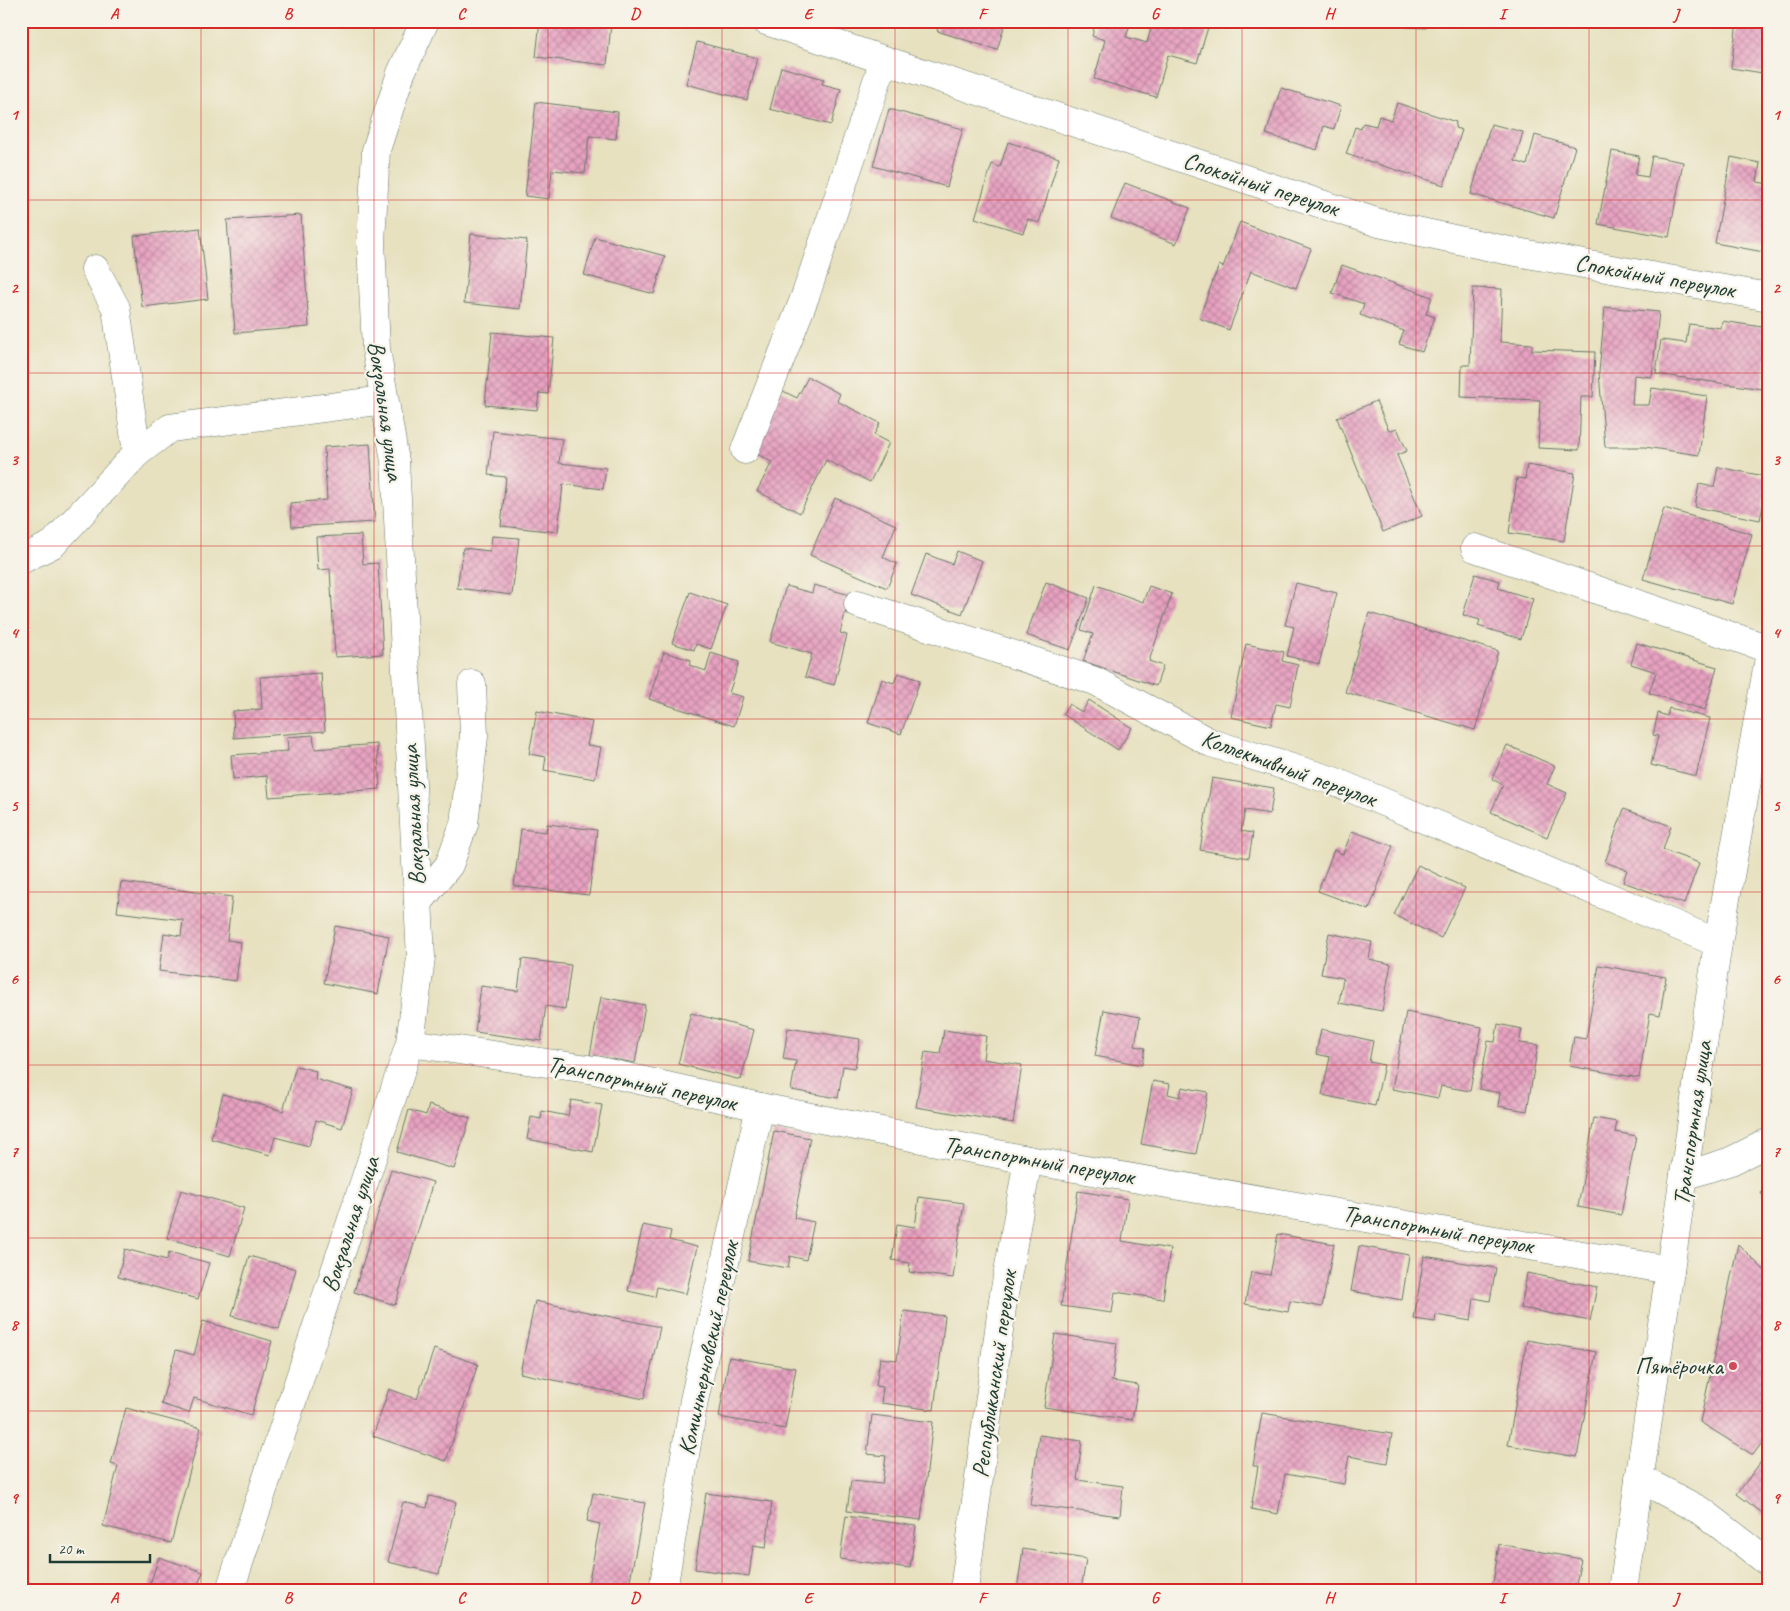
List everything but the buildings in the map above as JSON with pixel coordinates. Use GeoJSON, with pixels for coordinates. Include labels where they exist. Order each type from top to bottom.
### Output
{"type":"FeatureCollection","features":[{"type":"Feature","properties":{"kind":"street","name":"Вокзальная улица"},"geometry":{"type":"LineString","coordinates":[[230,1590],[410,1042],[421,957],[395,460],[376,349],[371,242],[376,150],[401,73],[426,21]]}},
{"type":"Feature","properties":{"kind":"street","name":"Спокойный переулок"},"geometry":{"type":"LineString","coordinates":[[766,21],[1379,223],[1504,250],[1769,296]]}},
{"type":"Feature","properties":{"kind":"street"},"geometry":{"type":"LineString","coordinates":[[745,450],[806,294],[884,60]]}},
{"type":"Feature","properties":{"kind":"street"},"geometry":{"type":"LineString","coordinates":[[95,269],[116,308],[137,453]]}},
{"type":"Feature","properties":{"kind":"street"},"geometry":{"type":"LineString","coordinates":[[21,560],[53,544],[137,453],[170,428],[384,400]]}},
{"type":"Feature","properties":{"kind":"street"},"geometry":{"type":"LineString","coordinates":[[1475,548],[1769,649]]}},
{"type":"Feature","properties":{"kind":"street","name":"Коллективный переулок"},"geometry":{"type":"LineString","coordinates":[[858,604],[1095,680],[1211,743],[1331,780],[1718,944]]}},
{"type":"Feature","properties":{"kind":"street","name":"Транспортная улица"},"geometry":{"type":"LineString","coordinates":[[1623,1590],[1718,944],[1769,658]]}},
{"type":"Feature","properties":{"kind":"street"},"geometry":{"type":"LineString","coordinates":[[418,903],[449,865],[464,824],[474,736],[472,684]]}},
{"type":"Feature","properties":{"kind":"street","name":"Транспортный переулок"},"geometry":{"type":"LineString","coordinates":[[410,1042],[595,1070],[760,1107],[1028,1160],[1670,1270]]}},
{"type":"Feature","properties":{"kind":"street","name":"Коминтерновский переулок"},"geometry":{"type":"LineString","coordinates":[[663,1590],[694,1400],[760,1107]]}},
{"type":"Feature","properties":{"kind":"street"},"geometry":{"type":"LineString","coordinates":[[1684,1176],[1731,1161],[1769,1142]]}},
{"type":"Feature","properties":{"kind":"street","name":"Республиканский переулок"},"geometry":{"type":"LineString","coordinates":[[964,1590],[1003,1300],[1028,1160]]}},
{"type":"Feature","properties":{"kind":"street"},"geometry":{"type":"LineString","coordinates":[[1639,1478],[1703,1512],[1769,1563]]}},
{"type":"Feature","properties":{"kind":"place","name":"Пятёрочка"},"geometry":{"type":"Point","coordinates":[1733,1366]}}]}
